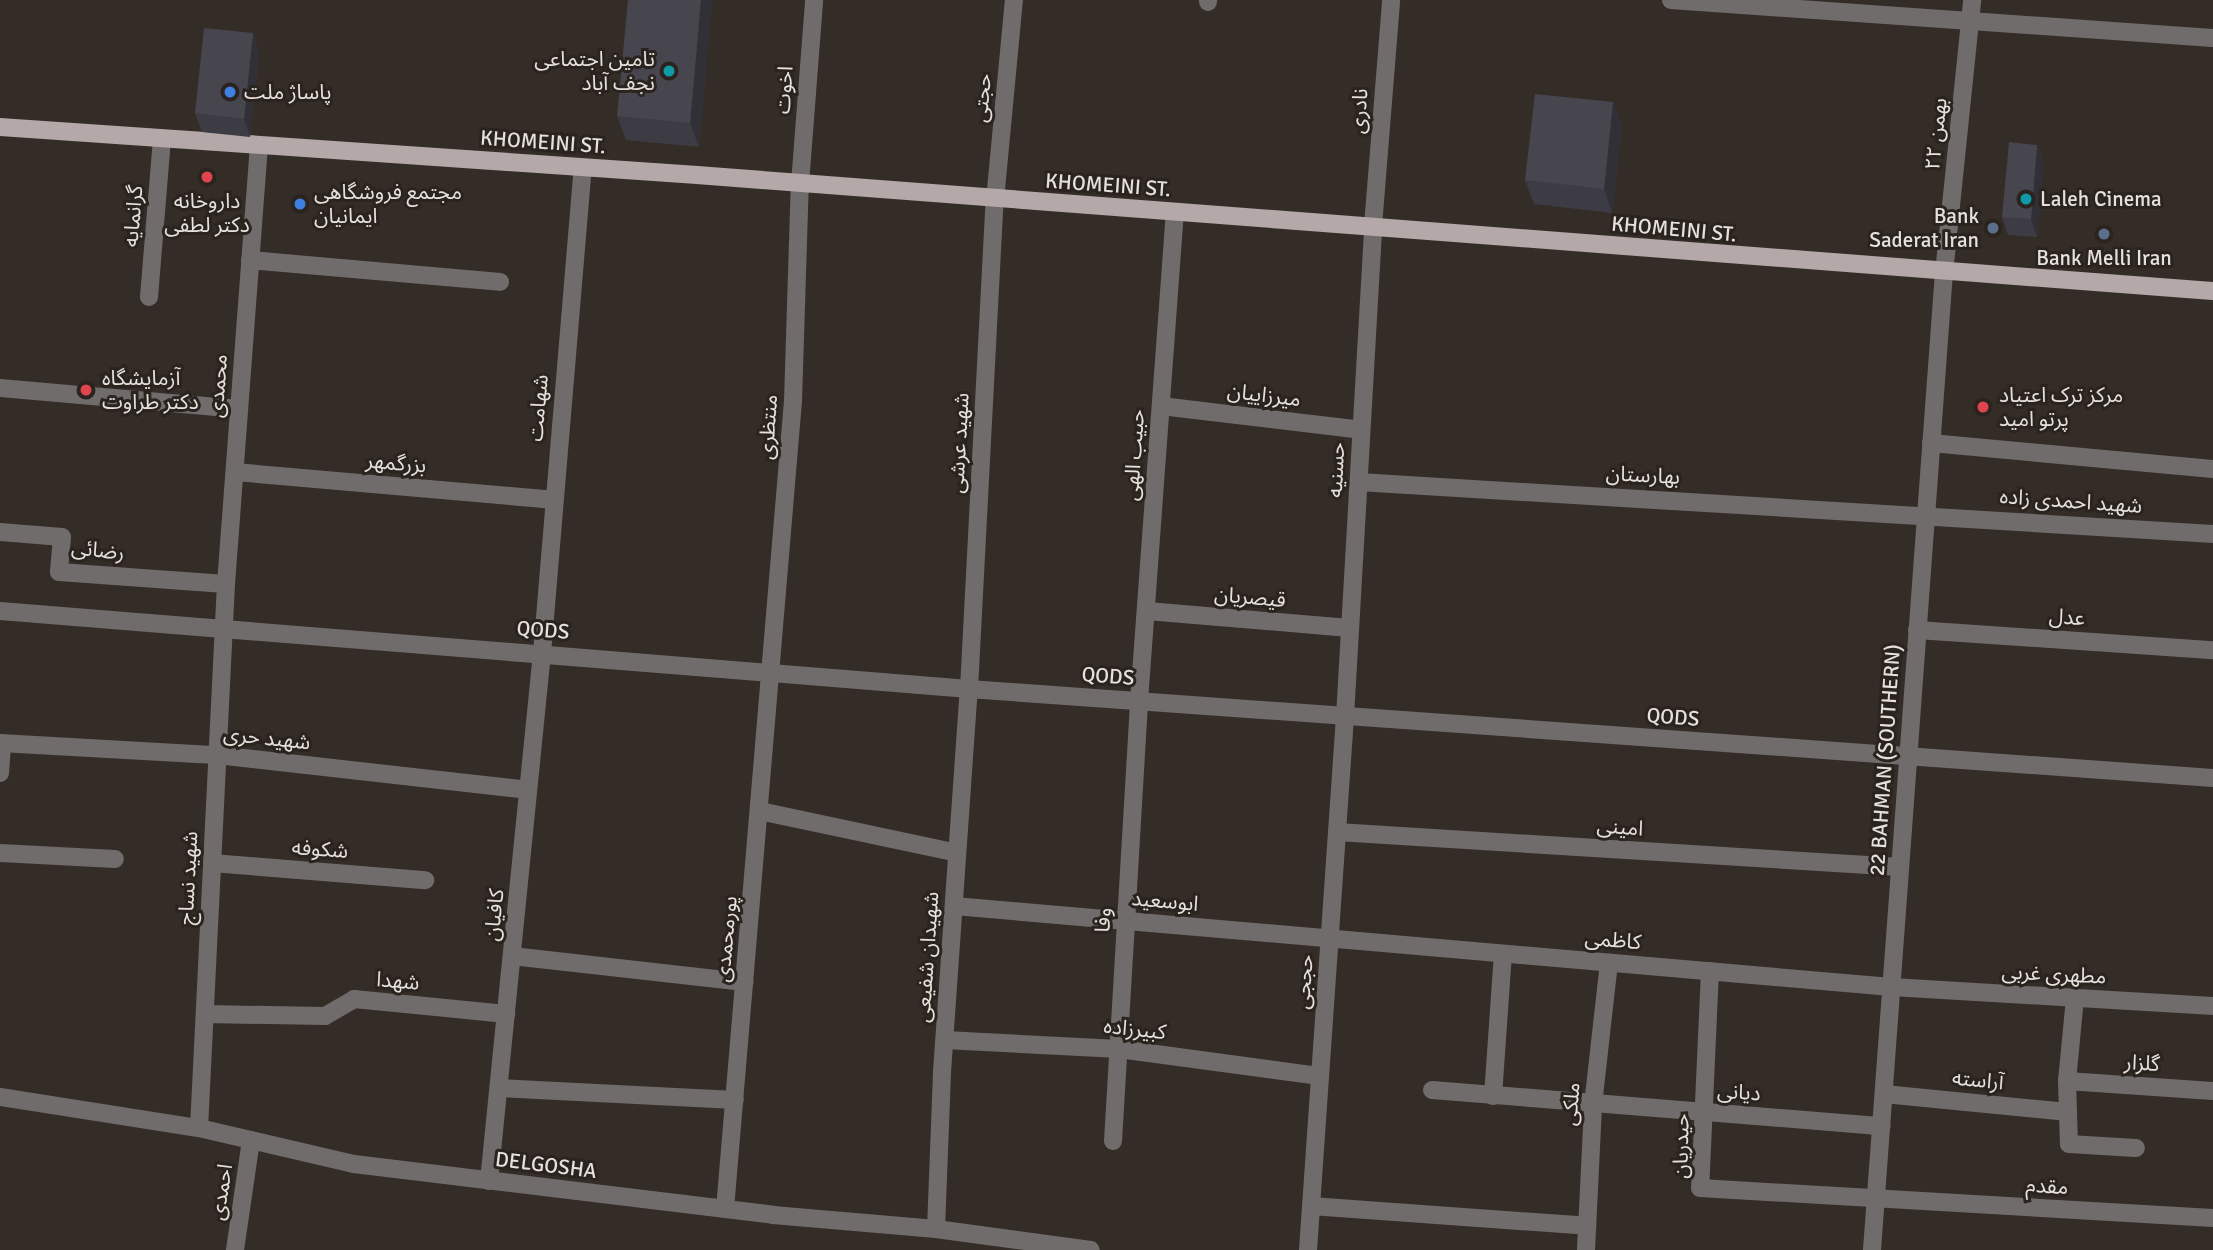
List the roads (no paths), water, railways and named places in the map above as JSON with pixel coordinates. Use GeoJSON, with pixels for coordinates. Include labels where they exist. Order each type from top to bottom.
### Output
{"type":"FeatureCollection","features":[{"type":"Feature","properties":{"kind":"main road","name":"KHOMEINI ST."},"geometry":{"type":"LineString","coordinates":[[0,127],[1373,226],[1944,273],[2213,291]]}},
{"type":"Feature","properties":{"kind":"street","name":"اخوت"},"geometry":{"type":"LineString","coordinates":[[800,184],[814,0]]}},
{"type":"Feature","properties":{"kind":"street","name":"حجتی"},"geometry":{"type":"LineString","coordinates":[[995,200],[1014,0]]}},
{"type":"Feature","properties":{"kind":"street","name":"نادری"},"geometry":{"type":"LineString","coordinates":[[1373,226],[1391,0]]}},
{"type":"Feature","properties":{"kind":"street"},"geometry":{"type":"LineString","coordinates":[[1671,0],[2213,38]]}},
{"type":"Feature","properties":{"kind":"street","name":"۲۲ بهمن"},"geometry":{"type":"LineString","coordinates":[[1944,273],[1972,0]]}},
{"type":"Feature","properties":{"kind":"street","name":"گرانمایه"},"geometry":{"type":"LineString","coordinates":[[149,297],[162,139]]}},
{"type":"Feature","properties":{"kind":"street","name":"محمدی"},"geometry":{"type":"LineString","coordinates":[[224,630],[258,146]]}},
{"type":"Feature","properties":{"kind":"street","name":"شهامت"},"geometry":{"type":"LineString","coordinates":[[542,653],[583,168]]}},
{"type":"Feature","properties":{"kind":"street","name":"منتظری"},"geometry":{"type":"LineString","coordinates":[[772,672],[793,401],[800,184]]}},
{"type":"Feature","properties":{"kind":"street","name":"شهید عرشی"},"geometry":{"type":"LineString","coordinates":[[969,689],[995,200]]}},
{"type":"Feature","properties":{"kind":"street","name":"حبیب الهی"},"geometry":{"type":"LineString","coordinates":[[1139,701],[1175,212]]}},
{"type":"Feature","properties":{"kind":"street","name":"حسنیه"},"geometry":{"type":"LineString","coordinates":[[1345,717],[1373,226]]}},
{"type":"Feature","properties":{"kind":"street"},"geometry":{"type":"LineString","coordinates":[[250,260],[500,282]]}},
{"type":"Feature","properties":{"kind":"street","name":"22 BAHMAN (SOUTHERN)"},"geometry":{"type":"LineString","coordinates":[[1872,1250],[1878,1198],[1907,756],[1944,273]]}},
{"type":"Feature","properties":{"kind":"street"},"geometry":{"type":"LineString","coordinates":[[0,388],[239,409]]}},
{"type":"Feature","properties":{"kind":"street","name":"میرزاییان"},"geometry":{"type":"LineString","coordinates":[[1161,405],[1361,430]]}},
{"type":"Feature","properties":{"kind":"street"},"geometry":{"type":"LineString","coordinates":[[1931,443],[2213,469]]}},
{"type":"Feature","properties":{"kind":"street","name":"بزرگمهر"},"geometry":{"type":"LineString","coordinates":[[234,472],[553,500]]}},
{"type":"Feature","properties":{"kind":"street","name":"بهارستان"},"geometry":{"type":"LineString","coordinates":[[1359,482],[1926,514]]}},
{"type":"Feature","properties":{"kind":"street","name":"شهید احمدی زاده"},"geometry":{"type":"LineString","coordinates":[[1926,514],[2213,534]]}},
{"type":"Feature","properties":{"kind":"street","name":"رضائی"},"geometry":{"type":"LineString","coordinates":[[0,532],[62,537],[60,572],[226,584]]}},
{"type":"Feature","properties":{"kind":"street","name":"QODS"},"geometry":{"type":"LineString","coordinates":[[0,611],[969,689],[2213,778]]}},
{"type":"Feature","properties":{"kind":"street","name":"قیصریان"},"geometry":{"type":"LineString","coordinates":[[1147,611],[1349,628]]}},
{"type":"Feature","properties":{"kind":"street","name":"شهید نساج"},"geometry":{"type":"LineString","coordinates":[[199,1128],[224,630]]}},
{"type":"Feature","properties":{"kind":"street","name":"عدل"},"geometry":{"type":"LineString","coordinates":[[1917,630],[2213,650]]}},
{"type":"Feature","properties":{"kind":"street","name":"کافیان"},"geometry":{"type":"LineString","coordinates":[[489,1181],[542,653]]}},
{"type":"Feature","properties":{"kind":"street","name":"پورمحمدی"},"geometry":{"type":"LineString","coordinates":[[725,1209],[772,672]]}},
{"type":"Feature","properties":{"kind":"street","name":"شهیدان شفیعی"},"geometry":{"type":"LineString","coordinates":[[936,1229],[944,1040],[969,689]]}},
{"type":"Feature","properties":{"kind":"street","name":"وفا"},"geometry":{"type":"LineString","coordinates":[[1113,1141],[1139,701]]}},
{"type":"Feature","properties":{"kind":"street","name":"حججی"},"geometry":{"type":"LineString","coordinates":[[1308,1250],[1345,717]]}},
{"type":"Feature","properties":{"kind":"street"},"geometry":{"type":"LineString","coordinates":[[0,773],[1,743]]}},
{"type":"Feature","properties":{"kind":"street","name":"شهید حری"},"geometry":{"type":"LineString","coordinates":[[1,743],[217,755],[528,790]]}},
{"type":"Feature","properties":{"kind":"street"},"geometry":{"type":"LineString","coordinates":[[760,811],[957,853]]}},
{"type":"Feature","properties":{"kind":"street","name":"امینی"},"geometry":{"type":"LineString","coordinates":[[1337,832],[1900,867]]}},
{"type":"Feature","properties":{"kind":"street"},"geometry":{"type":"LineString","coordinates":[[0,853],[115,859]]}},
{"type":"Feature","properties":{"kind":"street","name":"شکوفه"},"geometry":{"type":"LineString","coordinates":[[212,863],[425,880]]}},
{"type":"Feature","properties":{"kind":"street","name":"ابوسعید"},"geometry":{"type":"LineString","coordinates":[[954,906],[1330,939]]}},
{"type":"Feature","properties":{"kind":"street","name":"کاظمی"},"geometry":{"type":"LineString","coordinates":[[1330,939],[1892,986]]}},
{"type":"Feature","properties":{"kind":"street"},"geometry":{"type":"LineString","coordinates":[[1493,1096],[1503,954]]}},
{"type":"Feature","properties":{"kind":"street"},"geometry":{"type":"LineString","coordinates":[[512,956],[745,982]]}},
{"type":"Feature","properties":{"kind":"street","name":"ملکی"},"geometry":{"type":"LineString","coordinates":[[1587,1250],[1593,1105],[1609,963]]}},
{"type":"Feature","properties":{"kind":"street","name":"حیدریان"},"geometry":{"type":"LineString","coordinates":[[1710,971],[1700,1188],[1878,1198]]}},
{"type":"Feature","properties":{"kind":"street","name":"مطهری غربی"},"geometry":{"type":"LineString","coordinates":[[1892,986],[2213,1006]]}},
{"type":"Feature","properties":{"kind":"street"},"geometry":{"type":"LineString","coordinates":[[2075,998],[2067,1081],[2069,1144],[2136,1148]]}},
{"type":"Feature","properties":{"kind":"street","name":"شهدا"},"geometry":{"type":"LineString","coordinates":[[205,1014],[324,1016],[354,999],[506,1014]]}},
{"type":"Feature","properties":{"kind":"street","name":"کبیرزاده"},"geometry":{"type":"LineString","coordinates":[[944,1040],[1119,1049],[1320,1076]]}},
{"type":"Feature","properties":{"kind":"street","name":"گلزار"},"geometry":{"type":"LineString","coordinates":[[2067,1081],[2213,1091]]}},
{"type":"Feature","properties":{"kind":"street"},"geometry":{"type":"LineString","coordinates":[[499,1088],[735,1100]]}},
{"type":"Feature","properties":{"kind":"street","name":"دیانی"},"geometry":{"type":"LineString","coordinates":[[1432,1090],[1593,1105],[1882,1126]]}},
{"type":"Feature","properties":{"kind":"street","name":"آراسته"},"geometry":{"type":"LineString","coordinates":[[1884,1094],[2068,1112]]}},
{"type":"Feature","properties":{"kind":"street","name":"DELGOSHA"},"geometry":{"type":"LineString","coordinates":[[0,1097],[199,1128],[354,1164],[725,1209],[936,1229],[1036,1247],[1091,1250]]}},
{"type":"Feature","properties":{"kind":"street","name":"احمدی"},"geometry":{"type":"LineString","coordinates":[[235,1250],[251,1140]]}},
{"type":"Feature","properties":{"kind":"street","name":"مقدم"},"geometry":{"type":"LineString","coordinates":[[1878,1198],[2213,1218]]}},
{"type":"Feature","properties":{"kind":"street"},"geometry":{"type":"LineString","coordinates":[[1311,1206],[1587,1226]]}},
{"type":"Feature","properties":{"kind":"place","name":"تامین اجتماعی نجف آباد"},"geometry":{"type":"Point","coordinates":[669,71]}},
{"type":"Feature","properties":{"kind":"place","name":"پاساژ ملت"},"geometry":{"type":"Point","coordinates":[230,92]}},
{"type":"Feature","properties":{"kind":"place","name":"داروخانه دکتر لطفی"},"geometry":{"type":"Point","coordinates":[207,177]}},
{"type":"Feature","properties":{"kind":"place","name":"Laleh Cinema"},"geometry":{"type":"Point","coordinates":[2026,199]}},
{"type":"Feature","properties":{"kind":"place","name":"مجتمع فروشگاهی ایمانیان"},"geometry":{"type":"Point","coordinates":[300,204]}},
{"type":"Feature","properties":{"kind":"place","name":"Bank Saderat Iran"},"geometry":{"type":"Point","coordinates":[1993,228]}},
{"type":"Feature","properties":{"kind":"place","name":"Bank Melli Iran"},"geometry":{"type":"Point","coordinates":[2104,234]}},
{"type":"Feature","properties":{"kind":"place","name":"آزمایشگاه دکتر طراوت"},"geometry":{"type":"Point","coordinates":[86,390]}},
{"type":"Feature","properties":{"kind":"place","name":"مرکز ترک اعتیاد پرتو امید"},"geometry":{"type":"Point","coordinates":[1983,407]}}]}
